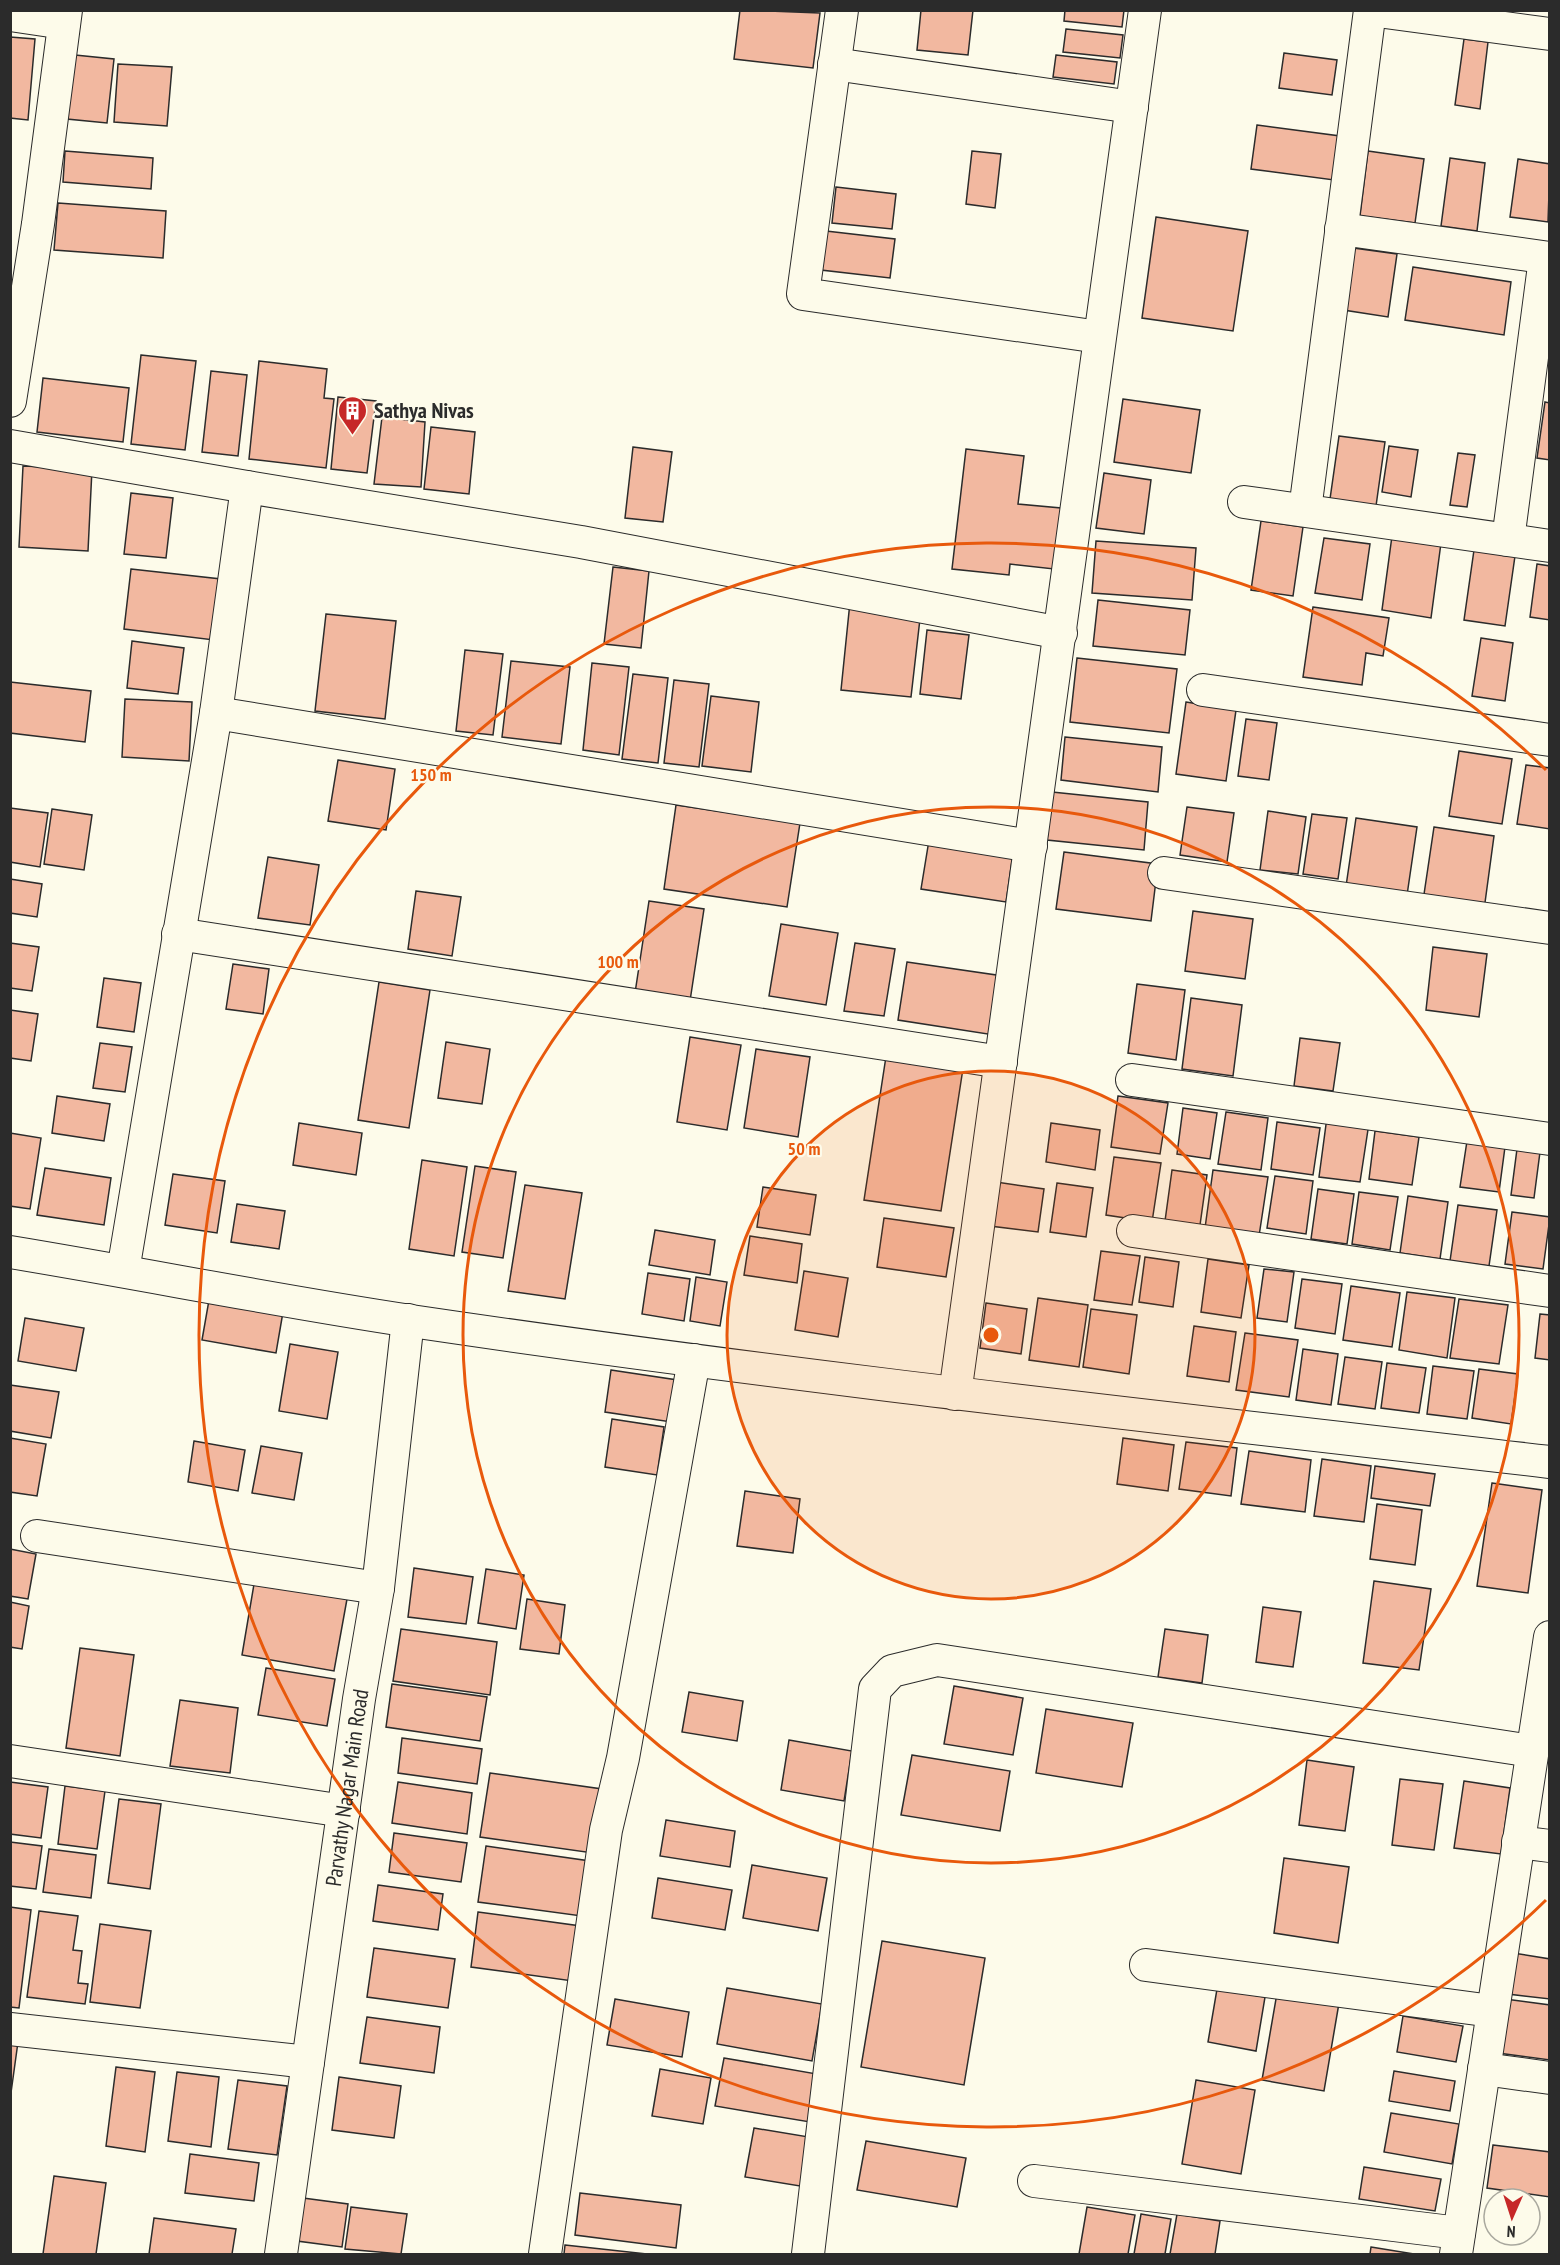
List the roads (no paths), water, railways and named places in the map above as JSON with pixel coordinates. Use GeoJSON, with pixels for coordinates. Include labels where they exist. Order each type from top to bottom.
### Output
{"type":"FeatureCollection","features":[{"type":"Feature","properties":{"kind":"street"},"geometry":{"type":"LineString","coordinates":[[842,10],[803,294],[1099,337]]}},
{"type":"Feature","properties":{"kind":"street"},"geometry":{"type":"LineString","coordinates":[[955,1394],[1145,10]]}},
{"type":"Feature","properties":{"kind":"street"},"geometry":{"type":"LineString","coordinates":[[1305,510],[1370,10],[1550,34]]}},
{"type":"Feature","properties":{"kind":"street"},"geometry":{"type":"LineString","coordinates":[[10,15],[65,17],[24,222],[10,401]]}},
{"type":"Feature","properties":{"kind":"street"},"geometry":{"type":"LineString","coordinates":[[834,64],[1132,107]]}},
{"type":"Feature","properties":{"kind":"street"},"geometry":{"type":"LineString","coordinates":[[1341,229],[1547,258],[1508,540]]}},
{"type":"Feature","properties":{"kind":"street"},"geometry":{"type":"LineString","coordinates":[[10,446],[581,542],[1061,633]]}},
{"type":"Feature","properties":{"kind":"street"},"geometry":{"type":"LineString","coordinates":[[123,1271],[216,713],[247,487]]}},
{"type":"Feature","properties":{"kind":"street"},"geometry":{"type":"LineString","coordinates":[[1244,502],[1550,546]]}},
{"type":"Feature","properties":{"kind":"street"},"geometry":{"type":"LineString","coordinates":[[1203,690],[1550,740]]}},
{"type":"Feature","properties":{"kind":"street"},"geometry":{"type":"LineString","coordinates":[[216,713],[1031,846]]}},
{"type":"Feature","properties":{"kind":"street"},"geometry":{"type":"LineString","coordinates":[[1164,873],[1550,928]]}},
{"type":"Feature","properties":{"kind":"street"},"geometry":{"type":"LineString","coordinates":[[178,934],[1001,1062]]}},
{"type":"Feature","properties":{"kind":"street"},"geometry":{"type":"LineString","coordinates":[[1132,1080],[1550,1139]]}},
{"type":"Feature","properties":{"kind":"street"},"geometry":{"type":"LineString","coordinates":[[1133,1231],[1550,1291]]}},
{"type":"Feature","properties":{"kind":"street"},"geometry":{"type":"LineString","coordinates":[[10,1252],[408,1320],[694,1360],[955,1394],[1550,1462]]}},
{"type":"Feature","properties":{"kind":"street","name":"Parvathy Nagar Main Road"},"geometry":{"type":"LineString","coordinates":[[280,2254],[378,1588],[408,1320]]}},
{"type":"Feature","properties":{"kind":"street"},"geometry":{"type":"LineString","coordinates":[[545,2254],[606,1830],[623,1758],[694,1360]]}},
{"type":"Feature","properties":{"kind":"street"},"geometry":{"type":"LineString","coordinates":[[37,1536],[378,1588]]}},
{"type":"Feature","properties":{"kind":"street"},"geometry":{"type":"LineString","coordinates":[[1034,2181],[1457,2243],[1550,1637]]}},
{"type":"Feature","properties":{"kind":"street"},"geometry":{"type":"LineString","coordinates":[[808,2254],[875,1689],[892,1671],[937,1660],[1532,1751]]}},
{"type":"Feature","properties":{"kind":"street"},"geometry":{"type":"LineString","coordinates":[[10,1761],[344,1811]]}},
{"type":"Feature","properties":{"kind":"street"},"geometry":{"type":"LineString","coordinates":[[1518,1842],[1550,1846]]}},
{"type":"Feature","properties":{"kind":"street"},"geometry":{"type":"LineString","coordinates":[[1146,1965],[1492,2011]]}},
{"type":"Feature","properties":{"kind":"street"},"geometry":{"type":"LineString","coordinates":[[10,2028],[308,2062]]}},
{"type":"Feature","properties":{"kind":"street"},"geometry":{"type":"LineString","coordinates":[[1484,2069],[1550,2078]]}},
{"type":"Feature","properties":{"kind":"place","name":"Sathya Nivas"},"geometry":{"type":"Point","coordinates":[353,436]}}]}
